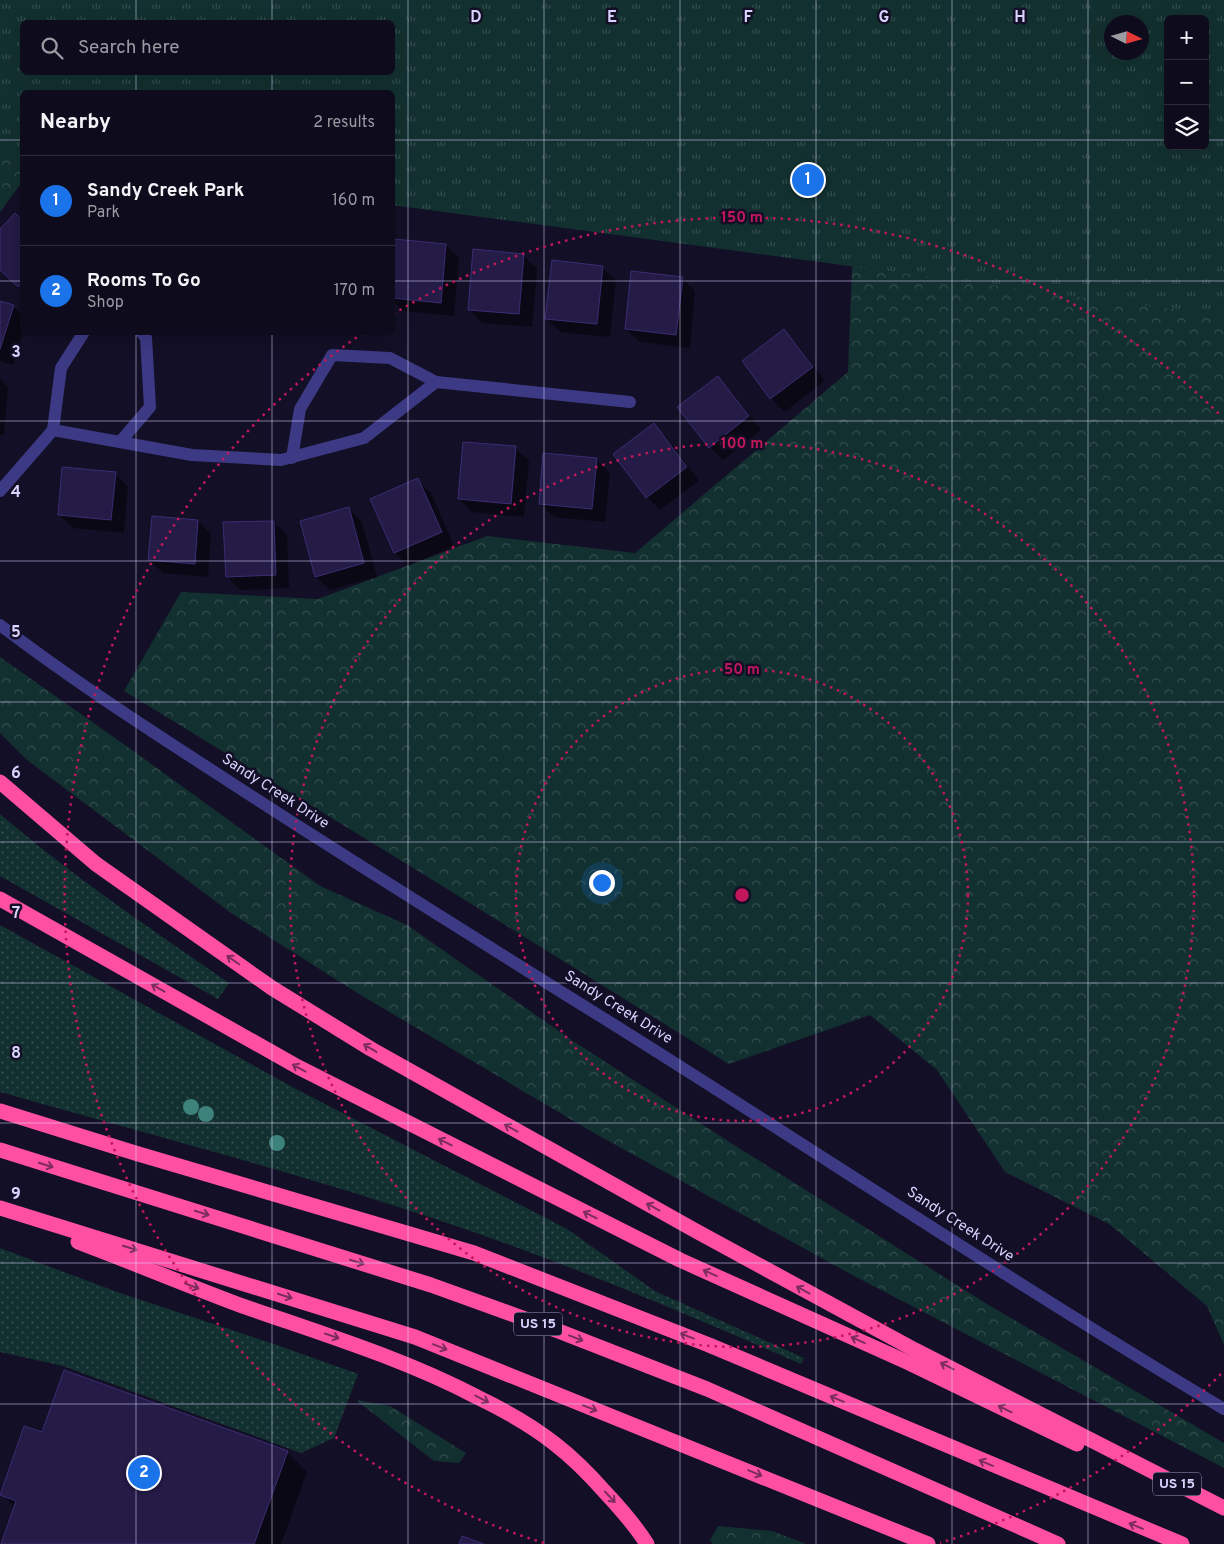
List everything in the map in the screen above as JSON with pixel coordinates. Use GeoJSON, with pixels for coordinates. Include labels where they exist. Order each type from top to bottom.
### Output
{"type":"FeatureCollection","features":[{"type":"Feature","properties":{"kind":"highway","name":"US 15"},"geometry":{"type":"LineString","coordinates":[[0,782],[96,864],[272,988],[371,1049],[696,1231],[915,1350],[1224,1508]]}},
{"type":"Feature","properties":{"kind":"highway"},"geometry":{"type":"LineString","coordinates":[[0,899],[298,1068],[680,1260],[909,1362],[1092,1451],[1130,1460]]}},
{"type":"Feature","properties":{"kind":"highway"},"geometry":{"type":"LineString","coordinates":[[0,1111],[134,1153],[474,1253],[710,1345],[1182,1544]]}},
{"type":"Feature","properties":{"kind":"highway","name":"US 15"},"geometry":{"type":"LineString","coordinates":[[0,1150],[431,1285],[561,1332],[707,1389],[1058,1544]]}},
{"type":"Feature","properties":{"kind":"highway"},"geometry":{"type":"LineString","coordinates":[[0,1209],[236,1303],[390,1357],[440,1378],[487,1402],[548,1438],[581,1466],[613,1500],[639,1531],[647,1544]]}},
{"type":"Feature","properties":{"kind":"highway"},"geometry":{"type":"LineString","coordinates":[[0,1209],[415,1337],[928,1544]]}},
{"type":"Feature","properties":{"kind":"street"},"geometry":{"type":"LineString","coordinates":[[0,491],[53,430],[61,368],[82,335]]}},
{"type":"Feature","properties":{"kind":"street"},"geometry":{"type":"LineString","coordinates":[[120,442],[150,407],[146,338],[144,335]]}},
{"type":"Feature","properties":{"kind":"street"},"geometry":{"type":"LineString","coordinates":[[292,458],[300,409],[332,355],[390,358],[436,382],[630,402]]}},
{"type":"Feature","properties":{"kind":"street"},"geometry":{"type":"LineString","coordinates":[[53,430],[192,455],[281,460],[364,438],[436,382]]}},
{"type":"Feature","properties":{"kind":"street","name":"Sandy Creek Drive"},"geometry":{"type":"LineString","coordinates":[[0,626],[106,702],[352,861],[744,1106],[1125,1349],[1224,1409]]}},
{"type":"Feature","properties":{"kind":"green space"},"geometry":{"type":"Polygon","coordinates":[[[0,0],[1224,0],[1224,1345],[1207,1306],[1109,1224],[1005,1172],[937,1070],[870,1015],[729,1064],[124,691],[181,592],[318,599],[487,536],[635,553],[848,372],[852,266],[395,205],[395,90],[20,90],[20,185],[0,212],[0,0]]]}},
{"type":"Feature","properties":{"kind":"green space"},"geometry":{"type":"Polygon","coordinates":[[[0,0],[1224,0],[1224,316],[395,205],[395,90],[20,90],[20,156],[0,153],[0,0]]]}},
{"type":"Feature","properties":{"kind":"green space"},"geometry":{"type":"Polygon","coordinates":[[[0,657],[320,886],[407,925],[573,1041],[734,1145],[987,1304],[1224,1443],[1224,1468],[856,1277],[594,1133],[359,994],[231,913],[27,760],[0,733],[0,657]]]}},
{"type":"Feature","properties":{"kind":"green space"},"geometry":{"type":"Polygon","coordinates":[[[0,814],[55,859],[229,983],[218,999],[0,876],[0,814]]]}},
{"type":"Feature","properties":{"kind":"green space"},"geometry":{"type":"Polygon","coordinates":[[[0,925],[296,1089],[567,1229],[655,1291],[804,1358],[801,1364],[623,1288],[533,1253],[441,1221],[277,1170],[0,1092],[0,925]]]}},
{"type":"Feature","properties":{"kind":"green space"},"geometry":{"type":"Polygon","coordinates":[[[0,1248],[120,1293],[358,1374],[334,1438],[301,1453],[63,1366],[0,1352],[0,1248]]]}},
{"type":"Feature","properties":{"kind":"green space"},"geometry":{"type":"Polygon","coordinates":[[[356,1400],[390,1406],[466,1453],[459,1463],[434,1461],[356,1400]]]}},
{"type":"Feature","properties":{"kind":"green space"},"geometry":{"type":"Polygon","coordinates":[[[718,1526],[772,1531],[806,1544],[713,1544],[710,1540],[718,1526]]]}},
{"type":"Feature","properties":{"kind":"building"},"geometry":{"type":"Polygon","coordinates":[[[15,213],[20,218],[20,284],[18,287],[0,270],[0,229],[15,213]]]}},
{"type":"Feature","properties":{"kind":"building"},"geometry":{"type":"Polygon","coordinates":[[[395,239],[446,244],[441,303],[395,298],[395,239]]]}},
{"type":"Feature","properties":{"kind":"building"},"geometry":{"type":"Polygon","coordinates":[[[473,249],[524,254],[519,314],[468,310],[473,249]]]}},
{"type":"Feature","properties":{"kind":"building"},"geometry":{"type":"Polygon","coordinates":[[[552,260],[603,266],[597,324],[545,319],[552,260]]]}},
{"type":"Feature","properties":{"kind":"building"},"geometry":{"type":"Polygon","coordinates":[[[631,271],[683,277],[676,335],[625,329],[631,271]]]}},
{"type":"Feature","properties":{"kind":"building"},"geometry":{"type":"Polygon","coordinates":[[[0,301],[14,305],[0,349],[0,301]]]}},
{"type":"Feature","properties":{"kind":"building"},"geometry":{"type":"Polygon","coordinates":[[[784,329],[813,367],[770,399],[742,361],[784,329]]]}},
{"type":"Feature","properties":{"kind":"building"},"geometry":{"type":"Polygon","coordinates":[[[718,376],[749,416],[709,448],[677,407],[718,376]]]}},
{"type":"Feature","properties":{"kind":"building"},"geometry":{"type":"Polygon","coordinates":[[[654,423],[687,467],[646,498],[613,454],[654,423]]]}},
{"type":"Feature","properties":{"kind":"building"},"geometry":{"type":"Polygon","coordinates":[[[463,442],[516,446],[511,504],[458,499],[463,442]]]}},
{"type":"Feature","properties":{"kind":"building"},"geometry":{"type":"Polygon","coordinates":[[[543,453],[597,458],[592,509],[539,504],[543,453]]]}},
{"type":"Feature","properties":{"kind":"building"},"geometry":{"type":"Polygon","coordinates":[[[62,467],[116,472],[111,520],[58,515],[62,467]]]}},
{"type":"Feature","properties":{"kind":"building"},"geometry":{"type":"Polygon","coordinates":[[[418,478],[442,532],[394,553],[370,499],[418,478]]]}},
{"type":"Feature","properties":{"kind":"building"},"geometry":{"type":"Polygon","coordinates":[[[349,507],[364,563],[315,577],[300,521],[349,507]]]}},
{"type":"Feature","properties":{"kind":"building"},"geometry":{"type":"Polygon","coordinates":[[[152,516],[198,520],[195,564],[148,560],[152,516]]]}},
{"type":"Feature","properties":{"kind":"building"},"geometry":{"type":"Polygon","coordinates":[[[274,521],[276,575],[226,577],[223,522],[274,521]]]}},
{"type":"Feature","properties":{"kind":"building"},"geometry":{"type":"Polygon","coordinates":[[[64,1370],[288,1451],[254,1544],[1,1544],[16,1501],[0,1495],[24,1426],[42,1432],[64,1370]]]}},
{"type":"Feature","properties":{"kind":"building"},"geometry":{"type":"Polygon","coordinates":[[[462,1536],[484,1544],[459,1544],[462,1536]]]}},
{"type":"Feature","properties":{"kind":"place","name":"Sandy Creek Park"},"geometry":{"type":"Point","coordinates":[808,180]}},
{"type":"Feature","properties":{"kind":"place","name":"Rooms To Go"},"geometry":{"type":"Point","coordinates":[144,1473]}}]}
